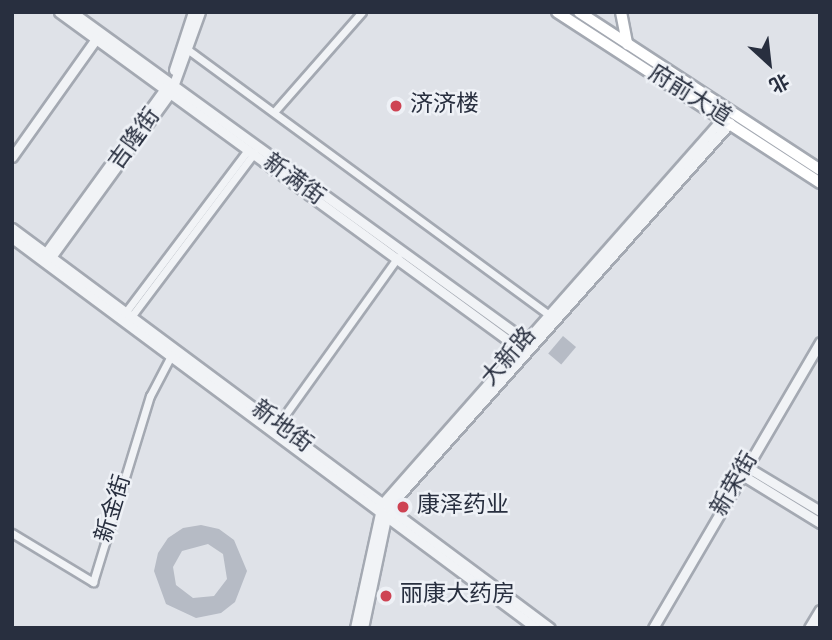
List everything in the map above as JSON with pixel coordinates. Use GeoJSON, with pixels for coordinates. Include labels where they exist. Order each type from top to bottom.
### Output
{"type":"FeatureCollection","features":[{"type":"Feature","properties":{"kind":"main road","name":"府前大道"},"geometry":{"type":"LineString","coordinates":[[556,12],[727,120],[820,183]]}},
{"type":"Feature","properties":{"kind":"main road","name":"府前大道"},"geometry":{"type":"LineString","coordinates":[[579,12],[820,170]]}},
{"type":"Feature","properties":{"kind":"main road"},"geometry":{"type":"LineString","coordinates":[[621,12],[627,44]]}},
{"type":"Feature","properties":{"kind":"street","name":"新满街"},"geometry":{"type":"LineString","coordinates":[[59,12],[171,87],[526,341]]}},
{"type":"Feature","properties":{"kind":"street","name":"新满街"},"geometry":{"type":"LineString","coordinates":[[72,12],[251,151],[525,353]]}},
{"type":"Feature","properties":{"kind":"street","name":"吉隆街"},"geometry":{"type":"LineString","coordinates":[[171,87],[193,12]]}},
{"type":"Feature","properties":{"kind":"street","name":"吉隆街"},"geometry":{"type":"LineString","coordinates":[[48,255],[171,87],[200,12]]}},
{"type":"Feature","properties":{"kind":"street"},"geometry":{"type":"LineString","coordinates":[[274,112],[362,12]]}},
{"type":"Feature","properties":{"kind":"street"},"geometry":{"type":"LineString","coordinates":[[12,150],[95,38]]}},
{"type":"Feature","properties":{"kind":"street"},"geometry":{"type":"LineString","coordinates":[[12,157],[95,38]]}},
{"type":"Feature","properties":{"kind":"street"},"geometry":{"type":"LineString","coordinates":[[187,49],[555,319]]}},
{"type":"Feature","properties":{"kind":"street","name":"大新路"},"geometry":{"type":"LineString","coordinates":[[363,628],[385,506],[525,353],[727,120]]}},
{"type":"Feature","properties":{"kind":"street","name":"大新路"},"geometry":{"type":"LineString","coordinates":[[355,628],[385,506],[526,341],[727,120]]}},
{"type":"Feature","properties":{"kind":"street"},"geometry":{"type":"LineString","coordinates":[[128,315],[251,151]]}},
{"type":"Feature","properties":{"kind":"street","name":"新地街"},"geometry":{"type":"LineString","coordinates":[[12,228],[550,628]]}},
{"type":"Feature","properties":{"kind":"street","name":"新地街"},"geometry":{"type":"LineString","coordinates":[[12,238],[537,628]]}},
{"type":"Feature","properties":{"kind":"street"},"geometry":{"type":"LineString","coordinates":[[277,426],[398,257]]}},
{"type":"Feature","properties":{"kind":"street","name":"新荣街"},"geometry":{"type":"LineString","coordinates":[[653,628],[820,342]]}},
{"type":"Feature","properties":{"kind":"street","name":"新金街"},"geometry":{"type":"LineString","coordinates":[[12,533],[93,582],[150,396],[174,349]]}},
{"type":"Feature","properties":{"kind":"street"},"geometry":{"type":"LineString","coordinates":[[744,471],[820,511]]}},
{"type":"Feature","properties":{"kind":"street"},"geometry":{"type":"LineString","coordinates":[[744,471],[820,523]]}},
{"type":"Feature","properties":{"kind":"street"},"geometry":{"type":"LineString","coordinates":[[810,628],[820,610]]}},
{"type":"Feature","properties":{"kind":"building"},"geometry":{"type":"Polygon","coordinates":[[[563,336],[576,347],[561,365],[548,354],[563,336]]]}},
{"type":"Feature","properties":{"kind":"building"},"geometry":{"type":"Polygon","coordinates":[[[201,525],[219,529],[234,540],[247,571],[235,602],[221,613],[196,618],[166,604],[154,571],[158,553],[168,538],[183,528],[201,525]],[[208,544],[182,551],[173,567],[176,585],[193,598],[214,596],[227,579],[223,554],[208,544]]]}},
{"type":"Feature","properties":{"kind":"place","name":"济济楼"},"geometry":{"type":"Point","coordinates":[396,106]}},
{"type":"Feature","properties":{"kind":"place","name":"康泽药业"},"geometry":{"type":"Point","coordinates":[403,507]}},
{"type":"Feature","properties":{"kind":"place","name":"丽康大药房"},"geometry":{"type":"Point","coordinates":[386,596]}}]}
